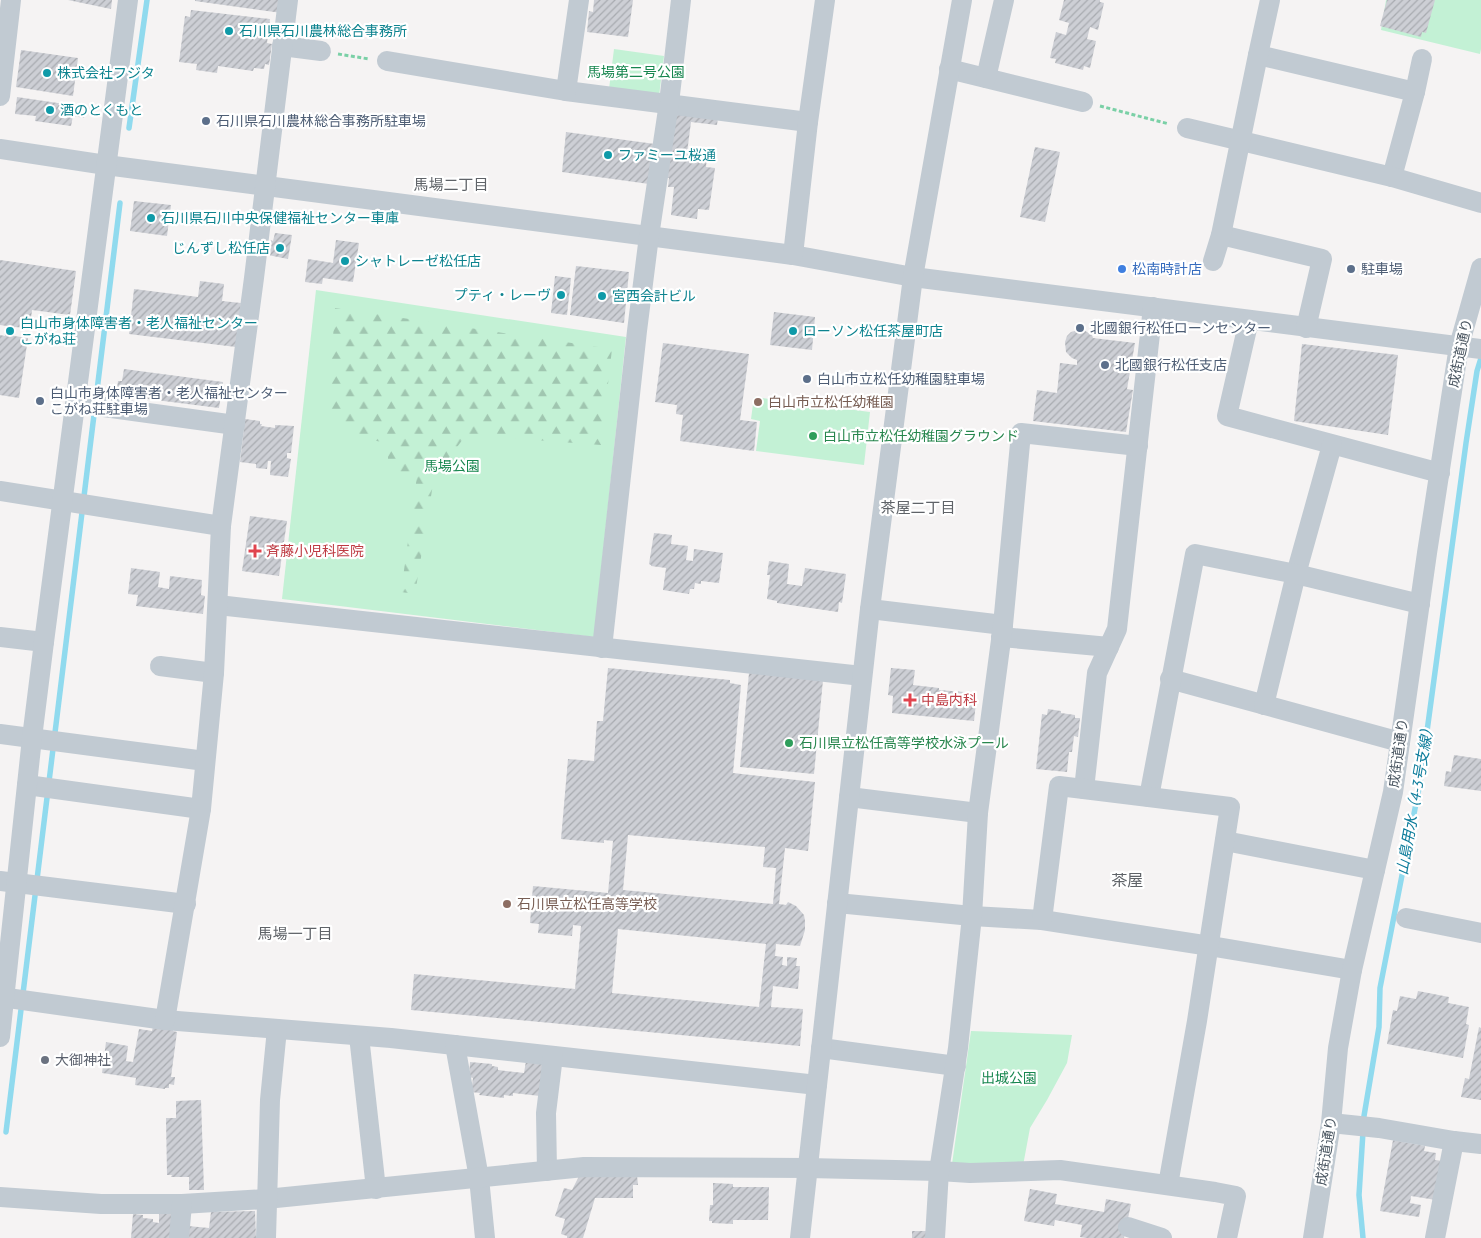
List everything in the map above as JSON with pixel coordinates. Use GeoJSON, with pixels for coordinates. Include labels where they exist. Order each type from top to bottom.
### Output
{"type":"FeatureCollection","features":[{"type":"Feature","properties":{"kind":"street"},"geometry":{"type":"LineString","coordinates":[[0,96],[11,0]]}},
{"type":"Feature","properties":{"kind":"street"},"geometry":{"type":"LineString","coordinates":[[0,1037],[12,999],[22,883],[43,787],[48,740],[44,642],[77,503],[89,405],[106,165],[128,0]]}},
{"type":"Feature","properties":{"kind":"street"},"geometry":{"type":"LineString","coordinates":[[165,1020],[201,809],[214,673],[221,526],[288,0]]}},
{"type":"Feature","properties":{"kind":"street"},"geometry":{"type":"LineString","coordinates":[[566,91],[579,0]]}},
{"type":"Feature","properties":{"kind":"street"},"geometry":{"type":"LineString","coordinates":[[602,648],[649,236],[669,103],[681,0]]}},
{"type":"Feature","properties":{"kind":"street"},"geometry":{"type":"LineString","coordinates":[[794,255],[808,122],[825,0]]}},
{"type":"Feature","properties":{"kind":"street"},"geometry":{"type":"LineString","coordinates":[[800,1238],[870,608],[914,278],[962,0]]}},
{"type":"Feature","properties":{"kind":"street"},"geometry":{"type":"LineString","coordinates":[[986,78],[1004,0]]}},
{"type":"Feature","properties":{"kind":"street"},"geometry":{"type":"LineString","coordinates":[[1213,261],[1221,235],[1270,0]]}},
{"type":"Feature","properties":{"kind":"street"},"geometry":{"type":"LineString","coordinates":[[282,46],[321,51]]}},
{"type":"Feature","properties":{"kind":"street"},"geometry":{"type":"LineString","coordinates":[[1258,55],[1415,92]]}},
{"type":"Feature","properties":{"kind":"street"},"geometry":{"type":"LineString","coordinates":[[1392,177],[1422,59]]}},
{"type":"Feature","properties":{"kind":"street"},"geometry":{"type":"LineString","coordinates":[[386,61],[566,91],[808,122]]}},
{"type":"Feature","properties":{"kind":"street"},"geometry":{"type":"LineString","coordinates":[[949,69],[1083,102]]}},
{"type":"Feature","properties":{"kind":"street"},"geometry":{"type":"LineString","coordinates":[[1187,128],[1392,177],[1481,203]]}},
{"type":"Feature","properties":{"kind":"street"},"geometry":{"type":"LineString","coordinates":[[0,149],[106,165],[794,255],[914,278],[1472,348]]}},
{"type":"Feature","properties":{"kind":"street"},"geometry":{"type":"LineString","coordinates":[[1221,235],[1322,259],[1306,328]]}},
{"type":"Feature","properties":{"kind":"street","name":"成街道通り"},"geometry":{"type":"LineString","coordinates":[[1313,1238],[1331,1123],[1338,1048],[1352,970],[1393,792],[1440,473],[1472,348],[1481,268]]}},
{"type":"Feature","properties":{"kind":"street"},"geometry":{"type":"LineString","coordinates":[[1084,789],[1097,673],[1117,629],[1153,308]]}},
{"type":"Feature","properties":{"kind":"street"},"geometry":{"type":"LineString","coordinates":[[1249,320],[1227,416],[1440,473]]}},
{"type":"Feature","properties":{"kind":"street"},"geometry":{"type":"LineString","coordinates":[[89,405],[235,425]]}},
{"type":"Feature","properties":{"kind":"street"},"geometry":{"type":"LineString","coordinates":[[935,1238],[939,1170],[956,1066],[972,916],[978,813],[1002,631],[1022,433],[1138,446]]}},
{"type":"Feature","properties":{"kind":"street"},"geometry":{"type":"LineString","coordinates":[[1264,705],[1296,574],[1332,445]]}},
{"type":"Feature","properties":{"kind":"street"},"geometry":{"type":"LineString","coordinates":[[0,491],[221,526]]}},
{"type":"Feature","properties":{"kind":"street"},"geometry":{"type":"LineString","coordinates":[[1149,797],[1195,554],[1296,574],[1420,604]]}},
{"type":"Feature","properties":{"kind":"street"},"geometry":{"type":"LineString","coordinates":[[218,605],[862,676]]}},
{"type":"Feature","properties":{"kind":"street"},"geometry":{"type":"LineString","coordinates":[[870,608],[1109,647]]}},
{"type":"Feature","properties":{"kind":"street"},"geometry":{"type":"LineString","coordinates":[[0,637],[44,642]]}},
{"type":"Feature","properties":{"kind":"street"},"geometry":{"type":"LineString","coordinates":[[160,666],[214,673]]}},
{"type":"Feature","properties":{"kind":"street"},"geometry":{"type":"LineString","coordinates":[[1170,679],[1400,742]]}},
{"type":"Feature","properties":{"kind":"street"},"geometry":{"type":"LineString","coordinates":[[0,734],[205,761]]}},
{"type":"Feature","properties":{"kind":"street"},"geometry":{"type":"LineString","coordinates":[[1042,920],[1059,786],[1230,807],[1210,946],[1168,1185]]}},
{"type":"Feature","properties":{"kind":"street"},"geometry":{"type":"LineString","coordinates":[[43,787],[201,809]]}},
{"type":"Feature","properties":{"kind":"street"},"geometry":{"type":"LineString","coordinates":[[849,797],[978,813]]}},
{"type":"Feature","properties":{"kind":"street"},"geometry":{"type":"LineString","coordinates":[[1225,842],[1375,870]]}},
{"type":"Feature","properties":{"kind":"street"},"geometry":{"type":"LineString","coordinates":[[22,883],[186,904]]}},
{"type":"Feature","properties":{"kind":"street"},"geometry":{"type":"LineString","coordinates":[[837,903],[972,916],[1042,920],[1352,970]]}},
{"type":"Feature","properties":{"kind":"street"},"geometry":{"type":"LineString","coordinates":[[1406,918],[1481,933]]}},
{"type":"Feature","properties":{"kind":"street"},"geometry":{"type":"LineString","coordinates":[[12,999],[165,1020],[455,1045],[818,1084]]}},
{"type":"Feature","properties":{"kind":"street"},"geometry":{"type":"LineString","coordinates":[[266,1238],[270,1100],[277,1029]]}},
{"type":"Feature","properties":{"kind":"street"},"geometry":{"type":"LineString","coordinates":[[359,1036],[376,1189]]}},
{"type":"Feature","properties":{"kind":"street"},"geometry":{"type":"LineString","coordinates":[[455,1045],[478,1178],[485,1238]]}},
{"type":"Feature","properties":{"kind":"street"},"geometry":{"type":"LineString","coordinates":[[821,1048],[956,1066]]}},
{"type":"Feature","properties":{"kind":"street"},"geometry":{"type":"LineString","coordinates":[[547,1171],[546,1113],[553,1056]]}},
{"type":"Feature","properties":{"kind":"street"},"geometry":{"type":"LineString","coordinates":[[1331,1123],[1365,1126],[1481,1144]]}},
{"type":"Feature","properties":{"kind":"street"},"geometry":{"type":"LineString","coordinates":[[1435,1238],[1454,1141]]}},
{"type":"Feature","properties":{"kind":"street"},"geometry":{"type":"LineString","coordinates":[[0,1197],[101,1204],[182,1204],[376,1189],[584,1167],[939,1170],[970,1173],[1060,1170],[1236,1196],[1227,1238]]}},
{"type":"Feature","properties":{"kind":"street"},"geometry":{"type":"LineString","coordinates":[[179,1238],[182,1204]]}},
{"type":"Feature","properties":{"kind":"street"},"geometry":{"type":"LineString","coordinates":[[1128,1227],[1162,1238]]}},
{"type":"Feature","properties":{"kind":"path"},"geometry":{"type":"LineString","coordinates":[[321,51],[386,61]]}},
{"type":"Feature","properties":{"kind":"path"},"geometry":{"type":"LineString","coordinates":[[1083,102],[1187,128]]}},
{"type":"Feature","properties":{"kind":"green space"},"geometry":{"type":"Polygon","coordinates":[[[1386,0],[1481,0],[1480,54],[1381,30],[1386,0]]]}},
{"type":"Feature","properties":{"kind":"green space","name":"馬場第二号公園"},"geometry":{"type":"Polygon","coordinates":[[[614,49],[664,56],[659,96],[609,89],[614,49]]]}},
{"type":"Feature","properties":{"kind":"green space","name":"馬場公園"},"geometry":{"type":"Polygon","coordinates":[[[316,290],[626,337],[594,637],[282,599],[316,290]]]}},
{"type":"Feature","properties":{"kind":"green space"},"geometry":{"type":"Polygon","coordinates":[[[335,308],[612,349],[601,445],[466,435],[434,478],[415,594],[401,592],[417,476],[402,475],[388,465],[388,443],[354,437],[328,410],[335,308]]]}},
{"type":"Feature","properties":{"kind":"green space","name":"白山市立松任幼稚園グラウンド"},"geometry":{"type":"Polygon","coordinates":[[[754,397],[870,412],[864,465],[756,451],[760,421],[751,419],[754,397]]]}},
{"type":"Feature","properties":{"kind":"green space","name":"出城公園"},"geometry":{"type":"Polygon","coordinates":[[[971,1031],[1072,1035],[1067,1063],[1030,1128],[1022,1171],[951,1171],[971,1031]]]}},
{"type":"Feature","properties":{"kind":"building"},"geometry":{"type":"Polygon","coordinates":[[[68,0],[112,0],[111,9],[68,0]]]}},
{"type":"Feature","properties":{"kind":"building"},"geometry":{"type":"Polygon","coordinates":[[[195,0],[284,0],[282,13],[195,0]]]}},
{"type":"Feature","properties":{"kind":"building"},"geometry":{"type":"Polygon","coordinates":[[[594,0],[633,0],[628,37],[587,32],[589,11],[593,12],[594,0]]]}},
{"type":"Feature","properties":{"kind":"building"},"geometry":{"type":"Polygon","coordinates":[[[1064,0],[1100,0],[1100,2],[1104,3],[1098,30],[1090,27],[1087,39],[1096,41],[1090,68],[1084,66],[1083,70],[1055,63],[1056,59],[1050,58],[1056,32],[1066,35],[1069,23],[1059,20],[1064,0]]]}},
{"type":"Feature","properties":{"kind":"building"},"geometry":{"type":"Polygon","coordinates":[[[1387,0],[1435,0],[1426,33],[1422,32],[1421,37],[1380,26],[1387,0]]]}},
{"type":"Feature","properties":{"kind":"building","name":"石川県石川農林総合事務所"},"geometry":{"type":"Polygon","coordinates":[[[191,10],[270,19],[267,43],[272,44],[269,65],[265,64],[264,69],[254,68],[253,71],[218,66],[217,73],[196,70],[197,64],[179,62],[185,16],[190,17],[191,10]]]}},
{"type":"Feature","properties":{"kind":"building","name":"株式会社フジタ"},"geometry":{"type":"Polygon","coordinates":[[[21,50],[78,58],[73,96],[16,87],[21,50]]]}},
{"type":"Feature","properties":{"kind":"building","name":"酒のとくもと"},"geometry":{"type":"Polygon","coordinates":[[[17,97],[85,107],[84,118],[73,116],[71,126],[35,121],[36,116],[15,114],[17,97]]]}},
{"type":"Feature","properties":{"kind":"building"},"geometry":{"type":"Polygon","coordinates":[[[676,104],[719,110],[717,125],[691,122],[687,153],[707,156],[706,167],[715,168],[709,210],[698,209],[697,219],[671,215],[674,187],[668,187],[669,178],[667,178],[676,104]]]}},
{"type":"Feature","properties":{"kind":"building","name":"ファミーユ桜通"},"geometry":{"type":"Polygon","coordinates":[[[566,132],[655,144],[649,184],[562,172],[566,132]]]}},
{"type":"Feature","properties":{"kind":"building"},"geometry":{"type":"Polygon","coordinates":[[[1035,147],[1060,152],[1045,222],[1020,217],[1035,147]]]}},
{"type":"Feature","properties":{"kind":"building","name":"石川県石川中央保健福祉センター車庫"},"geometry":{"type":"Polygon","coordinates":[[[134,201],[171,205],[167,236],[130,231],[134,201]]]}},
{"type":"Feature","properties":{"kind":"building","name":"じんずし松任店"},"geometry":{"type":"Polygon","coordinates":[[[275,233],[292,235],[288,259],[268,255],[271,240],[273,241],[275,233]]]}},
{"type":"Feature","properties":{"kind":"building","name":"シャトレーゼ松任店"},"geometry":{"type":"Polygon","coordinates":[[[336,240],[359,243],[353,282],[323,278],[322,284],[305,282],[308,259],[333,263],[336,240]]]}},
{"type":"Feature","properties":{"kind":"building","name":"白山市身体障害者・老人福祉センター こがね荘"},"geometry":{"type":"Polygon","coordinates":[[[0,260],[76,271],[70,315],[32,310],[30,327],[15,327],[14,336],[28,338],[19,398],[0,395],[0,335],[5,336],[7,326],[0,325],[0,260]]]}},
{"type":"Feature","properties":{"kind":"building","name":"宮西会計ビル"},"geometry":{"type":"Polygon","coordinates":[[[576,266],[629,272],[624,323],[570,315],[576,266]]]}},
{"type":"Feature","properties":{"kind":"building","name":"プティ・レーヴ"},"geometry":{"type":"Polygon","coordinates":[[[555,276],[571,278],[567,315],[551,313],[555,276]]]}},
{"type":"Feature","properties":{"kind":"building"},"geometry":{"type":"Polygon","coordinates":[[[200,281],[224,284],[222,301],[241,303],[236,347],[129,334],[134,289],[198,297],[200,281]]]}},
{"type":"Feature","properties":{"kind":"building","name":"ローソン松任茶屋町店"},"geometry":{"type":"Polygon","coordinates":[[[774,312],[815,317],[812,350],[770,345],[774,312]]]}},
{"type":"Feature","properties":{"kind":"building"},"geometry":{"type":"Polygon","coordinates":[[[1082,329],[1092,335],[1093,338],[1135,343],[1127,389],[1133,390],[1126,432],[1033,421],[1037,390],[1057,393],[1060,363],[1077,365],[1077,360],[1066,352],[1065,342],[1071,332],[1082,329]]]}},
{"type":"Feature","properties":{"kind":"building","name":"白山市立松任幼稚園"},"geometry":{"type":"Polygon","coordinates":[[[663,343],[749,354],[740,420],[757,422],[754,451],[680,441],[683,415],[676,414],[677,405],[655,402],[663,343]]]}},
{"type":"Feature","properties":{"kind":"building"},"geometry":{"type":"Polygon","coordinates":[[[1302,344],[1398,355],[1388,435],[1294,421],[1302,344]]]}},
{"type":"Feature","properties":{"kind":"building"},"geometry":{"type":"Polygon","coordinates":[[[124,369],[223,382],[219,408],[116,395],[118,381],[122,381],[124,369]]]}},
{"type":"Feature","properties":{"kind":"building"},"geometry":{"type":"Polygon","coordinates":[[[245,419],[260,421],[261,426],[275,428],[275,425],[294,426],[291,453],[287,453],[287,458],[291,459],[288,477],[270,475],[271,461],[268,461],[267,469],[256,468],[256,464],[240,462],[245,419]]]}},
{"type":"Feature","properties":{"kind":"building","name":"斉藤小児科医院"},"geometry":{"type":"Polygon","coordinates":[[[250,516],[287,521],[279,576],[242,571],[250,516]]]}},
{"type":"Feature","properties":{"kind":"building"},"geometry":{"type":"Polygon","coordinates":[[[654,533],[672,535],[671,544],[688,546],[686,560],[693,561],[694,549],[723,553],[719,583],[701,581],[701,584],[695,583],[694,589],[690,589],[689,594],[663,590],[666,568],[649,564],[654,533]]]}},
{"type":"Feature","properties":{"kind":"building"},"geometry":{"type":"Polygon","coordinates":[[[769,561],[789,564],[787,584],[802,586],[805,568],[846,574],[842,603],[839,602],[838,612],[777,603],[777,601],[767,599],[770,575],[767,575],[769,561]]]}},
{"type":"Feature","properties":{"kind":"building"},"geometry":{"type":"Polygon","coordinates":[[[131,568],[160,572],[158,587],[169,589],[170,576],[202,580],[201,595],[205,596],[203,614],[136,606],[138,595],[128,594],[131,568]]]}},
{"type":"Feature","properties":{"kind":"building","name":"石川県立松任高等学校"},"geometry":{"type":"Polygon","coordinates":[[[608,668],[730,680],[730,683],[741,685],[733,773],[815,782],[808,851],[785,848],[779,904],[786,905],[788,902],[796,906],[804,915],[805,930],[800,946],[776,944],[775,956],[783,957],[782,965],[787,966],[787,957],[797,958],[796,966],[800,966],[798,989],[773,986],[771,1007],[803,1009],[800,1046],[411,1010],[414,974],[575,989],[581,926],[573,925],[572,936],[538,933],[539,924],[530,923],[533,886],[608,893],[613,841],[604,840],[604,843],[561,839],[568,759],[594,761],[597,721],[603,721],[608,668]],[[628,835],[623,890],[773,904],[776,868],[763,867],[765,847],[628,835]],[[618,929],[612,993],[759,1007],[766,944],[618,929]]]}},
{"type":"Feature","properties":{"kind":"building"},"geometry":{"type":"Polygon","coordinates":[[[891,668],[915,670],[913,685],[939,688],[939,690],[977,693],[974,721],[892,713],[893,696],[888,695],[891,668]]]}},
{"type":"Feature","properties":{"kind":"building","name":"石川県立松任高等学校水泳プール"},"geometry":{"type":"Polygon","coordinates":[[[749,673],[823,680],[814,774],[740,767],[749,673]]]}},
{"type":"Feature","properties":{"kind":"building"},"geometry":{"type":"Polygon","coordinates":[[[1048,709],[1061,711],[1061,713],[1075,715],[1075,718],[1080,718],[1078,737],[1074,736],[1072,752],[1069,752],[1067,772],[1036,769],[1042,714],[1047,715],[1048,709]]]}},
{"type":"Feature","properties":{"kind":"building"},"geometry":{"type":"Polygon","coordinates":[[[1454,755],[1481,759],[1481,791],[1444,786],[1446,771],[1451,772],[1454,755]]]}},
{"type":"Feature","properties":{"kind":"building"},"geometry":{"type":"Polygon","coordinates":[[[1418,991],[1449,997],[1448,1003],[1469,1007],[1466,1024],[1469,1025],[1463,1058],[1387,1044],[1393,1010],[1397,1011],[1400,996],[1416,999],[1418,991]]]}},
{"type":"Feature","properties":{"kind":"building"},"geometry":{"type":"Polygon","coordinates":[[[153,1026],[173,1028],[173,1031],[177,1032],[171,1077],[175,1077],[174,1085],[169,1084],[169,1088],[165,1089],[135,1085],[136,1078],[102,1073],[106,1042],[128,1046],[126,1061],[133,1062],[139,1029],[152,1031],[153,1026]]]}},
{"type":"Feature","properties":{"kind":"building"},"geometry":{"type":"Polygon","coordinates":[[[1479,1027],[1481,1028],[1481,1100],[1461,1097],[1465,1078],[1469,1079],[1479,1027]]]}},
{"type":"Feature","properties":{"kind":"building"},"geometry":{"type":"Polygon","coordinates":[[[526,1061],[544,1064],[540,1096],[513,1093],[513,1096],[504,1095],[504,1098],[479,1095],[480,1093],[471,1092],[473,1078],[469,1077],[470,1062],[492,1064],[492,1066],[498,1067],[498,1070],[524,1073],[526,1061]]]}},
{"type":"Feature","properties":{"kind":"building"},"geometry":{"type":"Polygon","coordinates":[[[201,1100],[204,1190],[189,1190],[189,1177],[171,1177],[172,1175],[167,1175],[166,1118],[176,1118],[176,1101],[201,1100]]]}},
{"type":"Feature","properties":{"kind":"building"},"geometry":{"type":"Polygon","coordinates":[[[1393,1140],[1425,1146],[1424,1151],[1436,1153],[1435,1160],[1443,1161],[1436,1200],[1411,1196],[1410,1203],[1421,1205],[1419,1217],[1380,1211],[1393,1140]]]}},
{"type":"Feature","properties":{"kind":"building"},"geometry":{"type":"Polygon","coordinates":[[[637,1175],[638,1185],[633,1185],[633,1198],[595,1198],[583,1238],[567,1238],[567,1236],[561,1234],[565,1219],[555,1216],[564,1188],[572,1190],[579,1176],[637,1175]]]}},
{"type":"Feature","properties":{"kind":"building"},"geometry":{"type":"Polygon","coordinates":[[[713,1183],[733,1184],[733,1187],[769,1187],[768,1220],[733,1220],[733,1224],[712,1223],[712,1221],[709,1221],[710,1205],[713,1205],[713,1183]]]}},
{"type":"Feature","properties":{"kind":"building"},"geometry":{"type":"Polygon","coordinates":[[[1030,1189],[1057,1194],[1055,1204],[1104,1212],[1106,1199],[1131,1204],[1124,1238],[1080,1237],[1082,1225],[1055,1220],[1054,1226],[1024,1221],[1030,1189]]]}},
{"type":"Feature","properties":{"kind":"building"},"geometry":{"type":"Polygon","coordinates":[[[255,1211],[256,1238],[187,1238],[188,1226],[209,1228],[211,1212],[255,1211]]]}},
{"type":"Feature","properties":{"kind":"building"},"geometry":{"type":"Polygon","coordinates":[[[159,1212],[175,1213],[172,1238],[131,1238],[133,1214],[143,1215],[143,1218],[153,1219],[153,1222],[159,1223],[159,1212]]]}},
{"type":"Feature","properties":{"kind":"building"},"geometry":{"type":"Polygon","coordinates":[[[912,1231],[928,1231],[928,1238],[912,1238],[912,1231]]]}},
{"type":"Feature","properties":{"kind":"waterway"},"geometry":{"type":"LineString","coordinates":[[129,128],[147,0]]}},
{"type":"Feature","properties":{"kind":"waterway"},"geometry":{"type":"LineString","coordinates":[[6,1132],[120,203]]}},
{"type":"Feature","properties":{"kind":"waterway","name":"山島用水（4-3号支線）"},"geometry":{"type":"LineString","coordinates":[[1363,1238],[1359,1195],[1364,1116],[1379,1027],[1380,988],[1420,783],[1466,443],[1477,371],[1481,358]]}},
{"type":"Feature","properties":{"kind":"place","name":"石川県石川農林総合事務所"},"geometry":{"type":"Point","coordinates":[229,31]}},
{"type":"Feature","properties":{"kind":"place","name":"株式会社フジタ"},"geometry":{"type":"Point","coordinates":[47,73]}},
{"type":"Feature","properties":{"kind":"place","name":"酒のとくもと"},"geometry":{"type":"Point","coordinates":[50,110]}},
{"type":"Feature","properties":{"kind":"place","name":"石川県石川農林総合事務所駐車場"},"geometry":{"type":"Point","coordinates":[206,121]}},
{"type":"Feature","properties":{"kind":"place","name":"ファミーユ桜通"},"geometry":{"type":"Point","coordinates":[608,155]}},
{"type":"Feature","properties":{"kind":"place","name":"石川県石川中央保健福祉センター車庫"},"geometry":{"type":"Point","coordinates":[151,218]}},
{"type":"Feature","properties":{"kind":"place","name":"じんずし松任店"},"geometry":{"type":"Point","coordinates":[280,248]}},
{"type":"Feature","properties":{"kind":"place","name":"シャトレーゼ松任店"},"geometry":{"type":"Point","coordinates":[345,261]}},
{"type":"Feature","properties":{"kind":"place","name":"松南時計店"},"geometry":{"type":"Point","coordinates":[1122,269]}},
{"type":"Feature","properties":{"kind":"place","name":"駐車場"},"geometry":{"type":"Point","coordinates":[1351,269]}},
{"type":"Feature","properties":{"kind":"place","name":"プティ・レーヴ"},"geometry":{"type":"Point","coordinates":[561,295]}},
{"type":"Feature","properties":{"kind":"place","name":"宮西会計ビル"},"geometry":{"type":"Point","coordinates":[602,296]}},
{"type":"Feature","properties":{"kind":"place","name":"北國銀行松任ローンセンター"},"geometry":{"type":"Point","coordinates":[1080,328]}},
{"type":"Feature","properties":{"kind":"place","name":"白山市身体障害者・老人福祉センター こがね荘"},"geometry":{"type":"Point","coordinates":[10,331]}},
{"type":"Feature","properties":{"kind":"place","name":"ローソン松任茶屋町店"},"geometry":{"type":"Point","coordinates":[793,331]}},
{"type":"Feature","properties":{"kind":"place","name":"北國銀行松任支店"},"geometry":{"type":"Point","coordinates":[1105,365]}},
{"type":"Feature","properties":{"kind":"place","name":"白山市立松任幼稚園駐車場"},"geometry":{"type":"Point","coordinates":[807,379]}},
{"type":"Feature","properties":{"kind":"place","name":"白山市身体障害者・老人福祉センター こがね荘駐車場"},"geometry":{"type":"Point","coordinates":[40,401]}},
{"type":"Feature","properties":{"kind":"place","name":"白山市立松任幼稚園"},"geometry":{"type":"Point","coordinates":[758,402]}},
{"type":"Feature","properties":{"kind":"place","name":"白山市立松任幼稚園グラウンド"},"geometry":{"type":"Point","coordinates":[813,436]}},
{"type":"Feature","properties":{"kind":"place","name":"斉藤小児科医院"},"geometry":{"type":"Point","coordinates":[255,551]}},
{"type":"Feature","properties":{"kind":"place","name":"中島内科"},"geometry":{"type":"Point","coordinates":[910,700]}},
{"type":"Feature","properties":{"kind":"place","name":"石川県立松任高等学校水泳プール"},"geometry":{"type":"Point","coordinates":[789,743]}},
{"type":"Feature","properties":{"kind":"place","name":"石川県立松任高等学校"},"geometry":{"type":"Point","coordinates":[507,904]}},
{"type":"Feature","properties":{"kind":"place","name":"大御神社"},"geometry":{"type":"Point","coordinates":[45,1060]}},
{"type":"Feature","properties":{"kind":"district","name":"馬場二丁目"},"geometry":{"type":"Point","coordinates":[451,184]}},
{"type":"Feature","properties":{"kind":"district","name":"茶屋二丁目"},"geometry":{"type":"Point","coordinates":[918,507]}},
{"type":"Feature","properties":{"kind":"district","name":"茶屋"},"geometry":{"type":"Point","coordinates":[1127,880]}},
{"type":"Feature","properties":{"kind":"district","name":"馬場一丁目"},"geometry":{"type":"Point","coordinates":[295,933]}}]}
